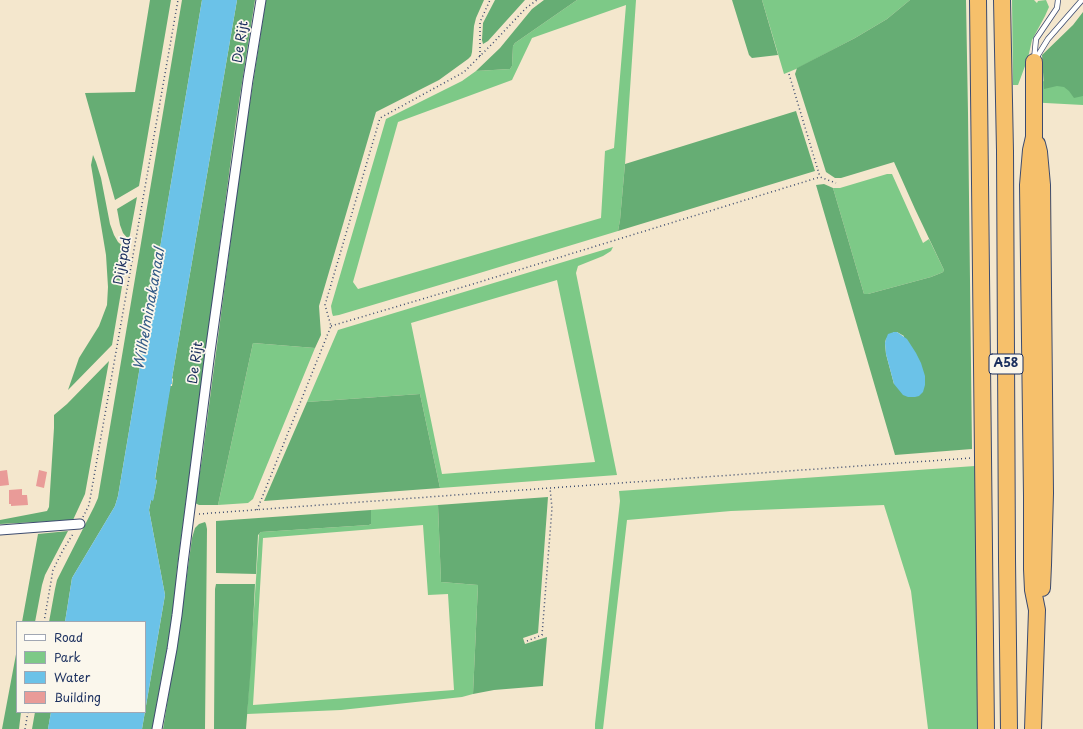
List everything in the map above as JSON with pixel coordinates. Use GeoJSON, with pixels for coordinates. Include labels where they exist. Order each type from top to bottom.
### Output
{"type":"FeatureCollection","features":[{"type":"Feature","properties":{"kind":"highway","name":"A58"},"geometry":{"type":"LineString","coordinates":[[978,0],[986,729]]}},
{"type":"Feature","properties":{"kind":"highway","name":"A58"},"geometry":{"type":"LineString","coordinates":[[1002,0],[1005,159],[1009,729]]}},
{"type":"Feature","properties":{"kind":"highway","name":"A58"},"geometry":{"type":"LineString","coordinates":[[1033,729],[1037,610],[1033,590],[1032,569],[1028,185],[1031,150],[1034,137],[1034,62]]}},
{"type":"Feature","properties":{"kind":"street","name":"De Rijt"},"geometry":{"type":"LineString","coordinates":[[157,729],[172,649],[211,344],[248,80],[261,0]]}},
{"type":"Feature","properties":{"kind":"street"},"geometry":{"type":"LineString","coordinates":[[0,530],[80,524]]}},
{"type":"Feature","properties":{"kind":"lane","name":"A58"},"geometry":{"type":"LineString","coordinates":[[1034,62],[1036,39],[1057,8],[1058,0]]}},
{"type":"Feature","properties":{"kind":"lane"},"geometry":{"type":"LineString","coordinates":[[1034,62],[1048,38],[1082,0]]}},
{"type":"Feature","properties":{"kind":"path","name":"Dijkpad"},"geometry":{"type":"LineString","coordinates":[[44,621],[54,570],[63,550],[80,524],[89,505],[178,0]]}},
{"type":"Feature","properties":{"kind":"path"},"geometry":{"type":"LineString","coordinates":[[480,57],[480,22],[490,0]]}},
{"type":"Feature","properties":{"kind":"path"},"geometry":{"type":"LineString","coordinates":[[257,510],[331,326],[325,305],[380,118],[464,72],[526,8],[537,0]]}},
{"type":"Feature","properties":{"kind":"path"},"geometry":{"type":"LineString","coordinates":[[789,74],[820,177]]}},
{"type":"Feature","properties":{"kind":"path"},"geometry":{"type":"LineString","coordinates":[[331,326],[820,177],[836,183]]}},
{"type":"Feature","properties":{"kind":"path"},"geometry":{"type":"LineString","coordinates":[[189,514],[971,458]]}},
{"type":"Feature","properties":{"kind":"path"},"geometry":{"type":"LineString","coordinates":[[527,641],[542,635],[552,508],[550,488]]}},
{"type":"Feature","properties":{"kind":"path"},"geometry":{"type":"LineString","coordinates":[[26,729],[28,713]]}},
{"type":"Feature","properties":{"kind":"green space"},"geometry":{"type":"Polygon","coordinates":[[[150,0],[171,0],[139,186],[115,200],[85,93],[135,92],[150,0]]]}},
{"type":"Feature","properties":{"kind":"green space"},"geometry":{"type":"Polygon","coordinates":[[[182,0],[202,0],[118,496],[115,506],[72,578],[65,621],[49,621],[57,580],[98,498],[182,0]]]}},
{"type":"Feature","properties":{"kind":"green space"},"geometry":{"type":"Polygon","coordinates":[[[237,0],[255,0],[236,121],[177,569],[174,608],[152,729],[142,729],[145,713],[146,713],[165,595],[149,510],[151,500],[153,500],[157,480],[155,480],[170,386],[172,386],[172,378],[237,0]]]}},
{"type":"Feature","properties":{"kind":"green space"},"geometry":{"type":"Polygon","coordinates":[[[266,0],[484,0],[474,26],[471,56],[439,80],[376,112],[319,306],[321,335],[315,348],[253,343],[218,505],[199,505],[195,503],[243,147],[266,0]]]}},
{"type":"Feature","properties":{"kind":"green space"},"geometry":{"type":"Polygon","coordinates":[[[495,0],[525,0],[488,41],[483,44],[483,23],[495,0]]]}},
{"type":"Feature","properties":{"kind":"green space"},"geometry":{"type":"Polygon","coordinates":[[[544,0],[577,0],[515,43],[513,46],[512,66],[510,69],[476,71],[500,48],[532,9],[544,0]]]}},
{"type":"Feature","properties":{"kind":"green space"},"geometry":{"type":"Polygon","coordinates":[[[577,0],[636,0],[625,164],[618,231],[333,316],[331,306],[386,119],[462,81],[476,71],[510,69],[512,66],[513,46],[515,43],[577,0]],[[626,5],[532,38],[512,80],[398,122],[353,282],[358,289],[601,218],[605,151],[614,148],[626,5]]]}},
{"type":"Feature","properties":{"kind":"green space"},"geometry":{"type":"Polygon","coordinates":[[[732,0],[762,0],[778,55],[752,58],[749,55],[732,0]]]}},
{"type":"Feature","properties":{"kind":"green space"},"geometry":{"type":"Polygon","coordinates":[[[762,0],[910,0],[887,19],[855,38],[784,74],[762,0]]]}},
{"type":"Feature","properties":{"kind":"green space"},"geometry":{"type":"Polygon","coordinates":[[[910,0],[966,0],[972,449],[895,455],[816,185],[824,184],[833,188],[864,294],[931,277],[943,272],[944,270],[894,162],[841,178],[835,178],[826,172],[795,74],[797,68],[855,38],[887,19],[910,0]],[[894,332],[886,339],[885,343],[886,354],[894,384],[904,336],[894,332]]]}},
{"type":"Feature","properties":{"kind":"green space"},"geometry":{"type":"Polygon","coordinates":[[[1012,0],[1034,0],[1037,3],[1038,1],[1046,0],[1049,7],[1032,40],[1028,58],[1018,85],[1013,85],[1012,0]]]}},
{"type":"Feature","properties":{"kind":"green space"},"geometry":{"type":"Polygon","coordinates":[[[1083,12],[1083,96],[1074,98],[1064,87],[1057,86],[1044,89],[1042,55],[1073,25],[1083,12]]]}},
{"type":"Feature","properties":{"kind":"green space"},"geometry":{"type":"Polygon","coordinates":[[[1083,31],[1083,105],[1027,102],[1083,31]]]}},
{"type":"Feature","properties":{"kind":"green space"},"geometry":{"type":"Polygon","coordinates":[[[796,111],[815,171],[618,231],[625,164],[796,111]]]}},
{"type":"Feature","properties":{"kind":"green space"},"geometry":{"type":"Polygon","coordinates":[[[93,155],[101,178],[110,224],[114,235],[118,242],[128,251],[112,345],[68,390],[79,358],[99,326],[107,305],[108,287],[106,255],[91,165],[93,155]]]}},
{"type":"Feature","properties":{"kind":"green space"},"geometry":{"type":"Polygon","coordinates":[[[887,174],[892,174],[923,243],[929,239],[944,270],[943,272],[931,277],[864,294],[833,188],[840,188],[887,174]]]}},
{"type":"Feature","properties":{"kind":"green space"},"geometry":{"type":"Polygon","coordinates":[[[137,197],[129,240],[123,233],[117,209],[137,197]]]}},
{"type":"Feature","properties":{"kind":"green space"},"geometry":{"type":"Polygon","coordinates":[[[613,247],[611,251],[603,256],[578,266],[576,273],[617,475],[440,488],[420,394],[307,402],[338,330],[613,247]],[[557,280],[411,323],[442,474],[595,462],[557,280]]]}},
{"type":"Feature","properties":{"kind":"green space"},"geometry":{"type":"Polygon","coordinates":[[[253,343],[315,348],[253,499],[248,503],[218,505],[253,343]]]}},
{"type":"Feature","properties":{"kind":"green space"},"geometry":{"type":"Polygon","coordinates":[[[109,361],[85,494],[73,520],[0,524],[0,520],[47,511],[49,507],[54,415],[67,404],[109,361]]]}},
{"type":"Feature","properties":{"kind":"green space"},"geometry":{"type":"Polygon","coordinates":[[[420,394],[440,488],[264,501],[307,402],[420,394]]]}},
{"type":"Feature","properties":{"kind":"green space"},"geometry":{"type":"Polygon","coordinates":[[[975,466],[978,729],[928,729],[911,591],[884,505],[731,511],[627,520],[603,729],[595,729],[620,501],[619,491],[975,466]]]}},
{"type":"Feature","properties":{"kind":"green space"},"geometry":{"type":"Polygon","coordinates":[[[548,497],[538,633],[523,638],[525,644],[547,637],[543,686],[494,690],[473,694],[478,585],[441,582],[438,505],[548,497]]]}},
{"type":"Feature","properties":{"kind":"green space"},"geometry":{"type":"Polygon","coordinates":[[[438,505],[441,582],[478,585],[473,694],[462,697],[341,710],[247,714],[259,534],[261,532],[369,525],[371,524],[371,510],[438,505]],[[423,525],[263,538],[253,705],[454,690],[448,594],[428,595],[423,525]]]}},
{"type":"Feature","properties":{"kind":"green space"},"geometry":{"type":"Polygon","coordinates":[[[371,510],[371,524],[369,525],[261,532],[258,535],[256,574],[216,573],[216,521],[371,510]]]}},
{"type":"Feature","properties":{"kind":"green space"},"geometry":{"type":"Polygon","coordinates":[[[205,522],[207,529],[205,729],[163,729],[192,538],[195,528],[199,524],[205,522]]]}},
{"type":"Feature","properties":{"kind":"green space"},"geometry":{"type":"Polygon","coordinates":[[[68,531],[45,575],[35,621],[22,621],[38,534],[68,531]]]}},
{"type":"Feature","properties":{"kind":"green space"},"geometry":{"type":"Polygon","coordinates":[[[216,584],[255,584],[246,729],[214,729],[216,584]]]}},
{"type":"Feature","properties":{"kind":"green space"},"geometry":{"type":"Polygon","coordinates":[[[16,654],[16,713],[21,713],[19,729],[2,729],[16,654]]]}},
{"type":"Feature","properties":{"kind":"green space"},"geometry":{"type":"Polygon","coordinates":[[[35,713],[51,713],[48,729],[32,729],[35,713]]]}},
{"type":"Feature","properties":{"kind":"water","name":"Wilhelminakanaal"},"geometry":{"type":"Polygon","coordinates":[[[202,0],[237,0],[155,479],[157,480],[153,501],[151,500],[149,510],[165,595],[146,706],[146,621],[65,621],[72,578],[115,506],[118,496],[202,0]]]}},
{"type":"Feature","properties":{"kind":"water"},"geometry":{"type":"Polygon","coordinates":[[[897,332],[907,339],[921,363],[925,376],[925,385],[923,392],[919,396],[908,397],[903,395],[894,384],[886,354],[885,343],[888,334],[897,332]]]}},
{"type":"Feature","properties":{"kind":"water"},"geometry":{"type":"Polygon","coordinates":[[[51,713],[145,713],[142,729],[48,729],[51,713]]]}},
{"type":"Feature","properties":{"kind":"building"},"geometry":{"type":"Polygon","coordinates":[[[7,470],[9,485],[0,486],[0,471],[7,470]]]}},
{"type":"Feature","properties":{"kind":"building"},"geometry":{"type":"Polygon","coordinates":[[[39,470],[47,472],[44,488],[36,486],[39,470]]]}},
{"type":"Feature","properties":{"kind":"building"},"geometry":{"type":"Polygon","coordinates":[[[22,489],[22,495],[27,495],[28,505],[11,506],[11,504],[9,504],[9,490],[22,489]]]}}]}
